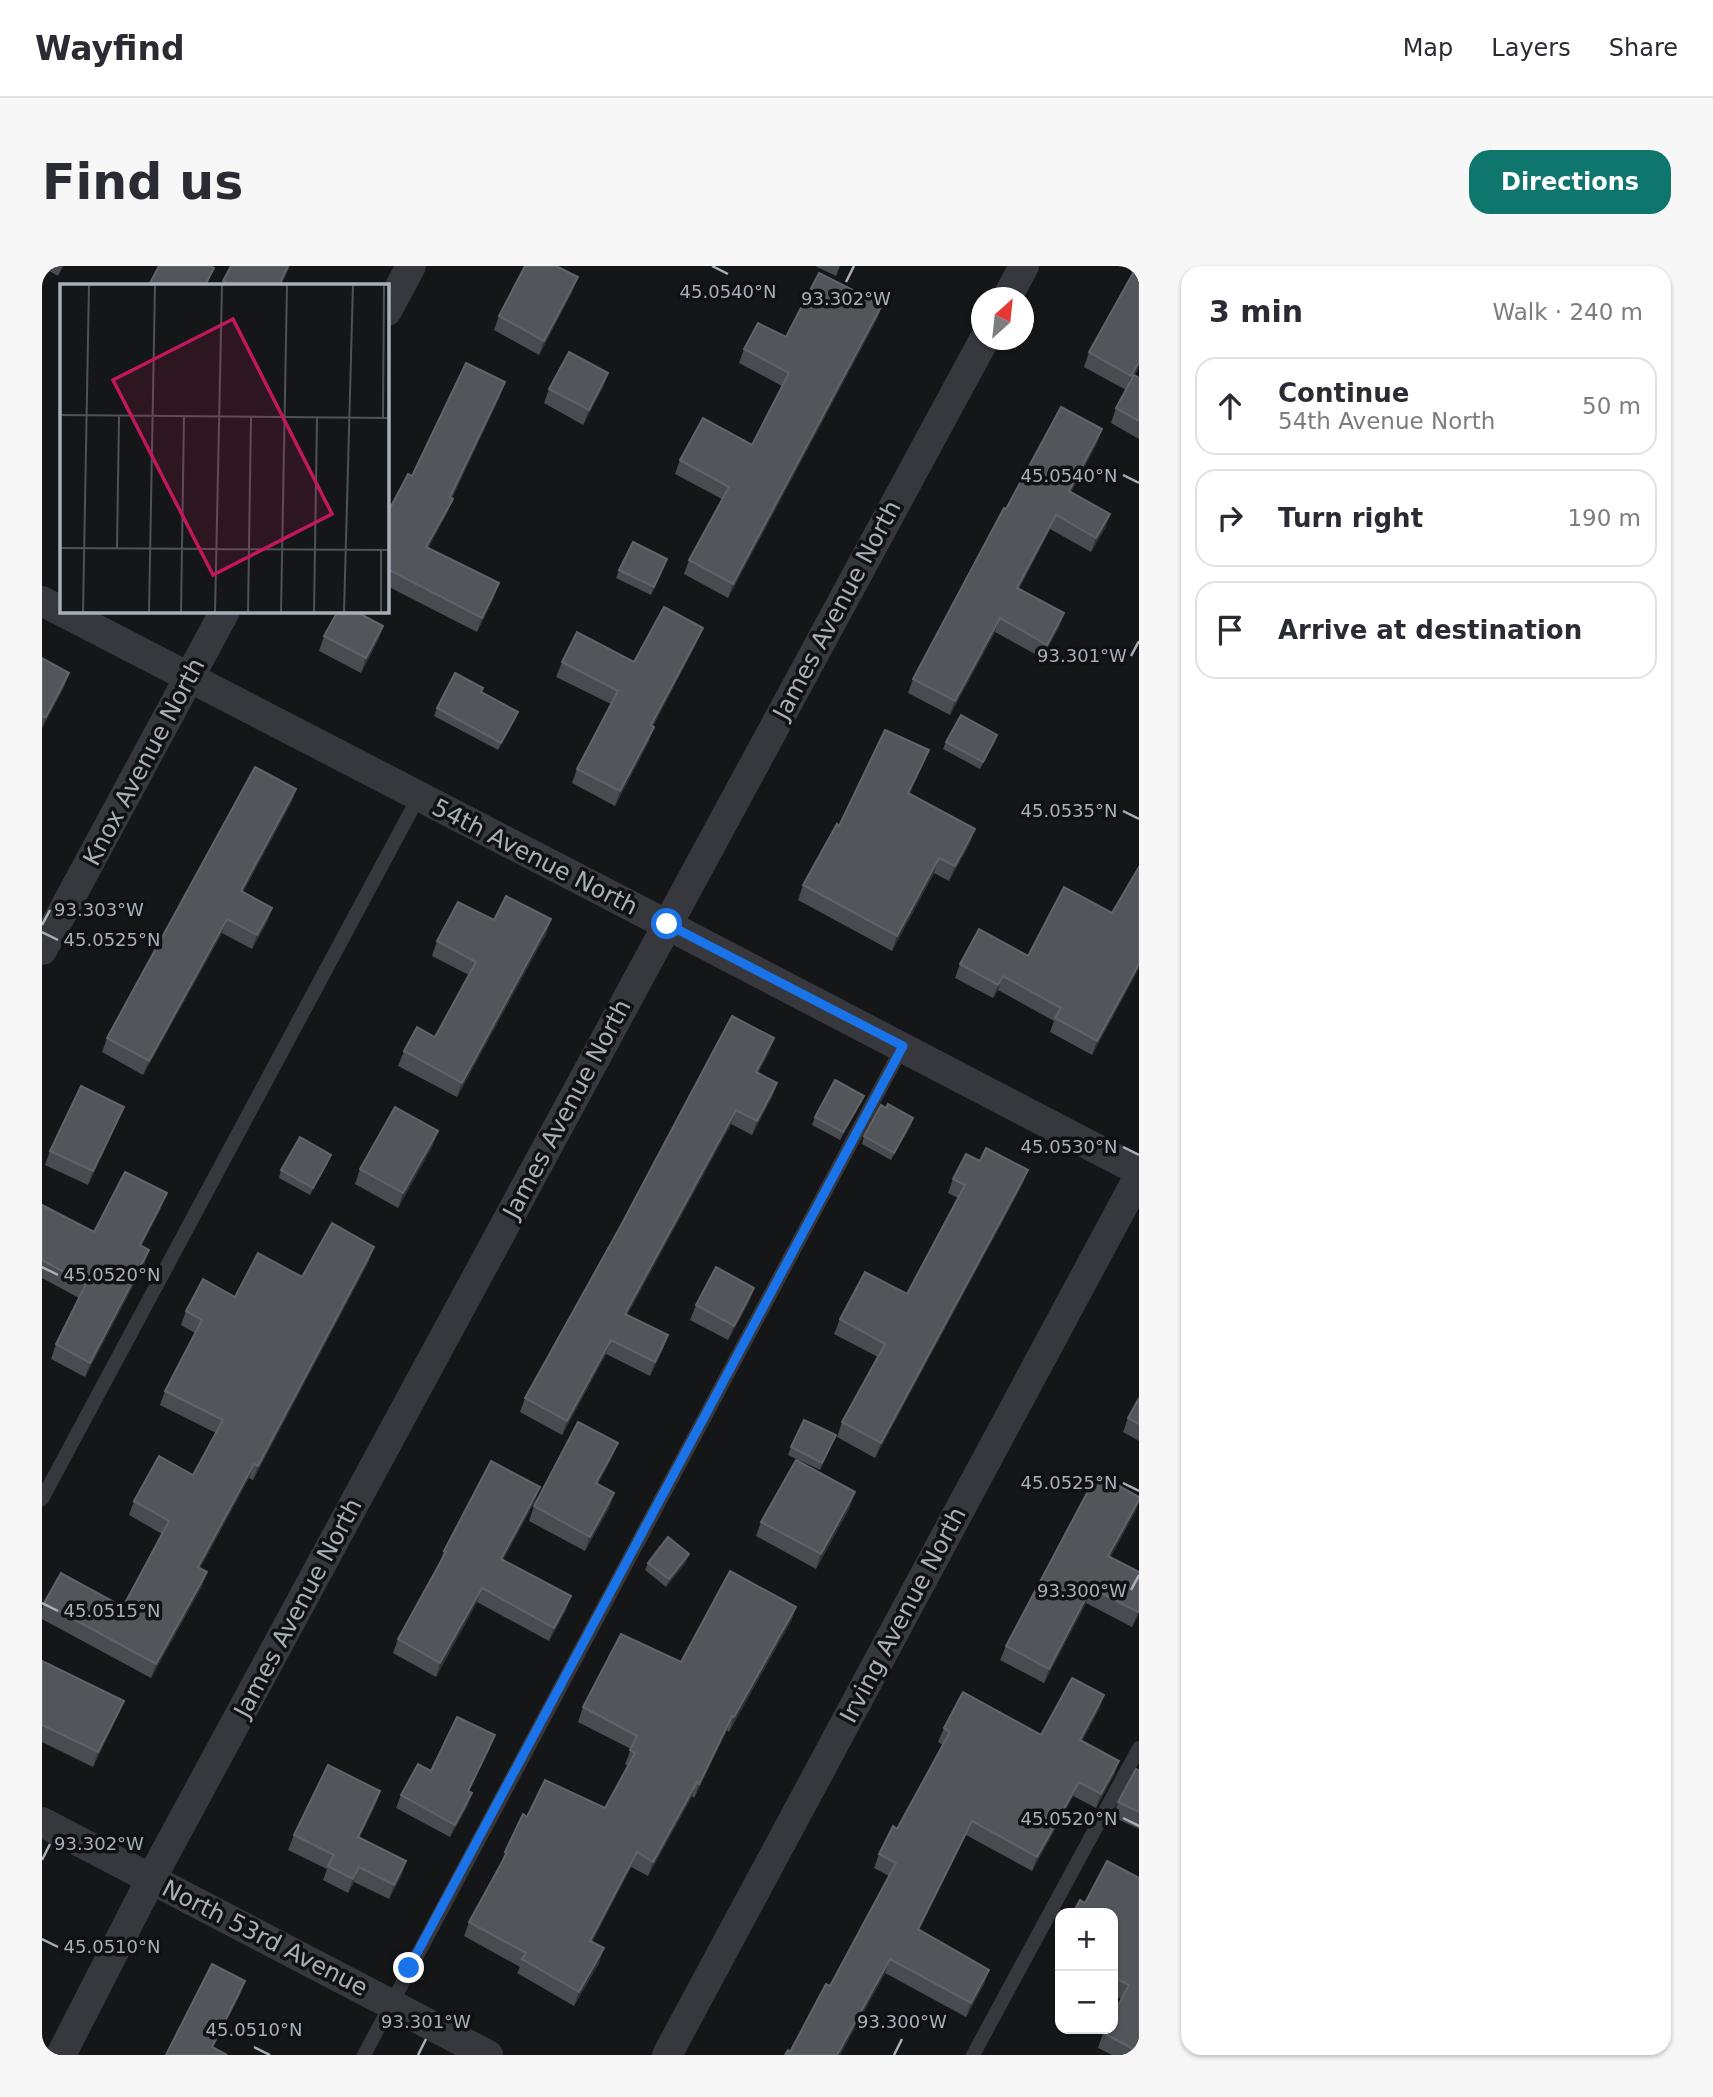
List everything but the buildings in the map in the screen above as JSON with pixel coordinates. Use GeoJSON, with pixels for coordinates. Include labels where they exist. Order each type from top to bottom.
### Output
{"type":"FeatureCollection","features":[{"type":"Feature","properties":{"kind":"street"},"geometry":{"type":"LineString","coordinates":[[388,309],[411,266]]}},
{"type":"Feature","properties":{"kind":"street"},"geometry":{"type":"LineString","coordinates":[[1013,287],[1024,266]]}},
{"type":"Feature","properties":{"kind":"street","name":"James Avenue North"},"geometry":{"type":"LineString","coordinates":[[61,2055],[151,1879],[979,350]]}},
{"type":"Feature","properties":{"kind":"street","name":"54th Avenue North"},"geometry":{"type":"LineString","coordinates":[[42,601],[60,610]]}},
{"type":"Feature","properties":{"kind":"street","name":"54th Avenue North"},"geometry":{"type":"LineString","coordinates":[[63,612],[418,798],[903,1046],[1139,1173]]}},
{"type":"Feature","properties":{"kind":"street","name":"Knox Avenue North"},"geometry":{"type":"LineString","coordinates":[[42,950],[224,612]]}},
{"type":"Feature","properties":{"kind":"street","name":"Irving Avenue North"},"geometry":{"type":"LineString","coordinates":[[667,2055],[1139,1173]]}},
{"type":"Feature","properties":{"kind":"street","name":"North 53rd Avenue"},"geometry":{"type":"LineString","coordinates":[[42,1822],[488,2055]]}},
{"type":"Feature","properties":{"kind":"lane"},"geometry":{"type":"LineString","coordinates":[[42,1499],[418,798]]}},
{"type":"Feature","properties":{"kind":"lane"},"geometry":{"type":"LineString","coordinates":[[364,2055],[903,1046]]}},
{"type":"Feature","properties":{"kind":"lane"},"geometry":{"type":"LineString","coordinates":[[974,2055],[1139,1748]]}},
{"type":"Feature","properties":{"kind":"route"},"geometry":{"type":"LineString","coordinates":[[409,1968],[903,1046],[667,924]]}}]}
